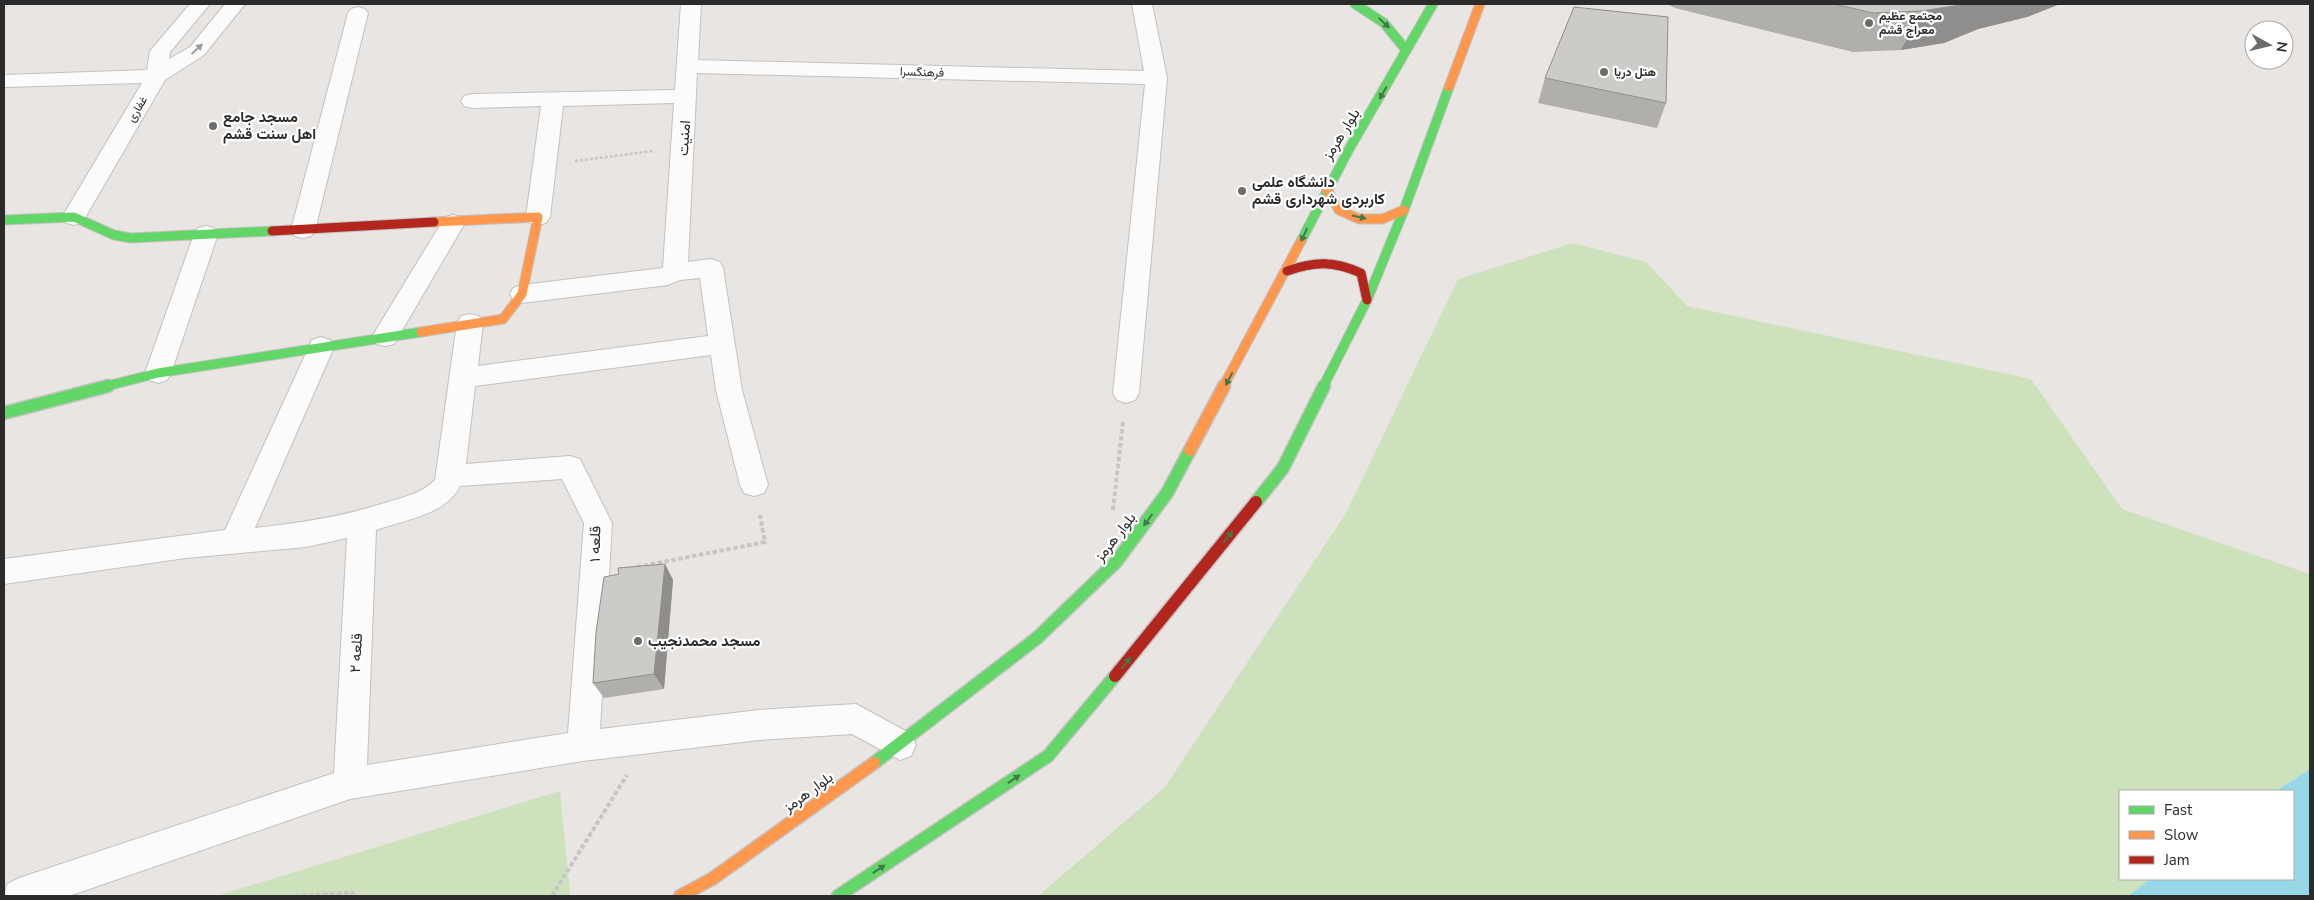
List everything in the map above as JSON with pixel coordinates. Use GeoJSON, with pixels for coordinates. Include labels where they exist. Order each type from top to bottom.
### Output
{"type":"FeatureCollection","features":[{"type":"Feature","properties":{"kind":"main road"},"geometry":{"type":"LineString","coordinates":[[1355,4],[1373,12],[1392,30],[1406,50]]}},
{"type":"Feature","properties":{"kind":"main road","name":"بلوار هرمز"},"geometry":{"type":"LineString","coordinates":[[680,896],[712,879],[900,745],[1038,638],[1116,562],[1167,493],[1287,271],[1326,188],[1380,99],[1432,4]]}},
{"type":"Feature","properties":{"kind":"main road"},"geometry":{"type":"LineString","coordinates":[[838,896],[1048,756],[1163,619],[1282,468],[1367,300],[1404,210],[1480,4]]}},
{"type":"Feature","properties":{"kind":"main road"},"geometry":{"type":"LineString","coordinates":[[1326,188],[1339,210],[1359,219],[1382,219],[1404,210]]}},
{"type":"Feature","properties":{"kind":"main road"},"geometry":{"type":"LineString","coordinates":[[4,220],[74,217],[114,236],[131,238],[452,223],[538,217],[522,294],[503,319],[158,373],[4,413]]}},
{"type":"Feature","properties":{"kind":"main road"},"geometry":{"type":"LineString","coordinates":[[1287,271],[1320,259],[1343,264],[1361,273],[1367,300]]}},
{"type":"Feature","properties":{"kind":"street","name":"غفاری"},"geometry":{"type":"LineString","coordinates":[[74,217],[157,76],[160,51],[200,4]]}},
{"type":"Feature","properties":{"kind":"street"},"geometry":{"type":"LineString","coordinates":[[4,81],[157,76],[197,51],[235,4]]}},
{"type":"Feature","properties":{"kind":"street","name":"امنیت"},"geometry":{"type":"LineString","coordinates":[[675,272],[691,4]]}},
{"type":"Feature","properties":{"kind":"street"},"geometry":{"type":"LineString","coordinates":[[1126,393],[1156,78],[1142,4]]}},
{"type":"Feature","properties":{"kind":"street"},"geometry":{"type":"LineString","coordinates":[[303,230],[358,13]]}},
{"type":"Feature","properties":{"kind":"street","name":"فرهنگسرا"},"geometry":{"type":"LineString","coordinates":[[688,66],[1156,78]]}},
{"type":"Feature","properties":{"kind":"street"},"geometry":{"type":"LineString","coordinates":[[472,101],[687,96]]}},
{"type":"Feature","properties":{"kind":"street"},"geometry":{"type":"LineString","coordinates":[[538,217],[554,99]]}},
{"type":"Feature","properties":{"kind":"street"},"geometry":{"type":"LineString","coordinates":[[385,337],[452,223]]}},
{"type":"Feature","properties":{"kind":"street"},"geometry":{"type":"LineString","coordinates":[[158,373],[206,234]]}},
{"type":"Feature","properties":{"kind":"street"},"geometry":{"type":"LineString","coordinates":[[522,294],[668,276],[675,272],[711,268],[729,390],[754,486]]}},
{"type":"Feature","properties":{"kind":"street"},"geometry":{"type":"LineString","coordinates":[[4,571],[234,542],[306,535],[362,523],[435,498],[446,487],[451,476],[470,323]]}},
{"type":"Feature","properties":{"kind":"street"},"geometry":{"type":"LineString","coordinates":[[462,378],[722,344]]}},
{"type":"Feature","properties":{"kind":"street"},"geometry":{"type":"LineString","coordinates":[[234,542],[321,347]]}},
{"type":"Feature","properties":{"kind":"street","name":"قلعه ۱"},"geometry":{"type":"LineString","coordinates":[[451,476],[570,467],[598,524],[583,746]]}},
{"type":"Feature","properties":{"kind":"street","name":"قلعه ۲"},"geometry":{"type":"LineString","coordinates":[[350,783],[362,523]]}},
{"type":"Feature","properties":{"kind":"street"},"geometry":{"type":"LineString","coordinates":[[19,896],[350,783],[583,746],[759,725],[856,719],[900,745]]}},
{"type":"Feature","properties":{"kind":"path"},"geometry":{"type":"LineString","coordinates":[[545,164],[683,148]]}},
{"type":"Feature","properties":{"kind":"path"},"geometry":{"type":"LineString","coordinates":[[1112,516],[1126,393]]}},
{"type":"Feature","properties":{"kind":"path"},"geometry":{"type":"LineString","coordinates":[[594,575],[765,542],[754,486]]}},
{"type":"Feature","properties":{"kind":"path"},"geometry":{"type":"LineString","coordinates":[[552,896],[650,738]]}},
{"type":"Feature","properties":{"kind":"path"},"geometry":{"type":"LineString","coordinates":[[295,896],[352,893],[354,896]]}},
{"type":"Feature","properties":{"kind":"green space"},"geometry":{"type":"Polygon","coordinates":[[[1573,243],[1646,262],[1687,306],[2031,379],[2122,509],[2310,574],[2310,769],[2278,790],[2119,790],[2119,880],[2149,880],[2128,896],[1038,896],[1165,787],[1346,513],[1458,279],[1573,243]]]}},
{"type":"Feature","properties":{"kind":"green space"},"geometry":{"type":"Polygon","coordinates":[[[560,791],[570,895],[216,896],[560,791]]]}},
{"type":"Feature","properties":{"kind":"water"},"geometry":{"type":"Polygon","coordinates":[[[2310,769],[2310,896],[2128,896],[2149,880],[2294,880],[2294,790],[2278,790],[2310,769]]]}},
{"type":"Feature","properties":{"kind":"building"},"geometry":{"type":"Polygon","coordinates":[[[1834,4],[1967,4],[1922,11],[1873,13],[1834,4]]]}},
{"type":"Feature","properties":{"kind":"building","name":"هتل دریا"},"geometry":{"type":"Polygon","coordinates":[[[1574,7],[1668,17],[1666,103],[1545,78],[1574,7]]]}},
{"type":"Feature","properties":{"kind":"building","name":"مسجد محمدنجیب"},"geometry":{"type":"Polygon","coordinates":[[[665,564],[654,674],[593,683],[596,632],[604,577],[619,574],[618,568],[665,564]]]}},
{"type":"Feature","properties":{"kind":"traffic: fast"},"geometry":{"type":"LineString","coordinates":[[1355,4],[1384,23],[1406,50]]}},
{"type":"Feature","properties":{"kind":"traffic: fast"},"geometry":{"type":"LineString","coordinates":[[1301,241],[1348,151],[1433,4]]}},
{"type":"Feature","properties":{"kind":"traffic: fast"},"geometry":{"type":"LineString","coordinates":[[1256,502],[1283,468],[1367,300],[1404,210],[1449,87]]}},
{"type":"Feature","properties":{"kind":"traffic: fast"},"geometry":{"type":"LineString","coordinates":[[4,220],[74,217],[114,235],[131,238],[272,231]]}},
{"type":"Feature","properties":{"kind":"traffic: fast"},"geometry":{"type":"LineString","coordinates":[[4,413],[158,373],[421,332]]}},
{"type":"Feature","properties":{"kind":"traffic: fast"},"geometry":{"type":"LineString","coordinates":[[874,763],[1037,638],[1116,562],[1167,493],[1190,450]]}},
{"type":"Feature","properties":{"kind":"traffic: fast"},"geometry":{"type":"LineString","coordinates":[[838,896],[1048,756],[1115,676]]}},
{"type":"Feature","properties":{"kind":"traffic: slow"},"geometry":{"type":"LineString","coordinates":[[1449,87],[1480,4]]}},
{"type":"Feature","properties":{"kind":"traffic: slow"},"geometry":{"type":"LineString","coordinates":[[1326,188],[1339,210],[1359,219],[1382,219],[1404,210]]}},
{"type":"Feature","properties":{"kind":"traffic: slow"},"geometry":{"type":"LineString","coordinates":[[421,332],[503,319],[522,294],[538,217],[434,222]]}},
{"type":"Feature","properties":{"kind":"traffic: slow"},"geometry":{"type":"LineString","coordinates":[[1190,450],[1301,241]]}},
{"type":"Feature","properties":{"kind":"traffic: slow"},"geometry":{"type":"LineString","coordinates":[[680,896],[712,879],[874,763]]}},
{"type":"Feature","properties":{"kind":"traffic: jam"},"geometry":{"type":"LineString","coordinates":[[272,231],[434,222]]}},
{"type":"Feature","properties":{"kind":"traffic: jam"},"geometry":{"type":"LineString","coordinates":[[1287,271],[1316,262],[1332,263],[1350,268],[1361,273],[1367,300]]}},
{"type":"Feature","properties":{"kind":"traffic: jam"},"geometry":{"type":"LineString","coordinates":[[1115,676],[1256,502]]}},
{"type":"Feature","properties":{"kind":"place","name":"مجتمع عظیم معراج قشم"},"geometry":{"type":"Point","coordinates":[1869,23]}},
{"type":"Feature","properties":{"kind":"place","name":"هتل دریا"},"geometry":{"type":"Point","coordinates":[1604,72]}},
{"type":"Feature","properties":{"kind":"place","name":"مسجد جامع اهل سنت قشم"},"geometry":{"type":"Point","coordinates":[213,126]}},
{"type":"Feature","properties":{"kind":"place","name":"دانشگاه علمی کاربردی شهرداری قشم"},"geometry":{"type":"Point","coordinates":[1242,191]}},
{"type":"Feature","properties":{"kind":"place","name":"مسجد محمدنجیب"},"geometry":{"type":"Point","coordinates":[638,641]}}]}
